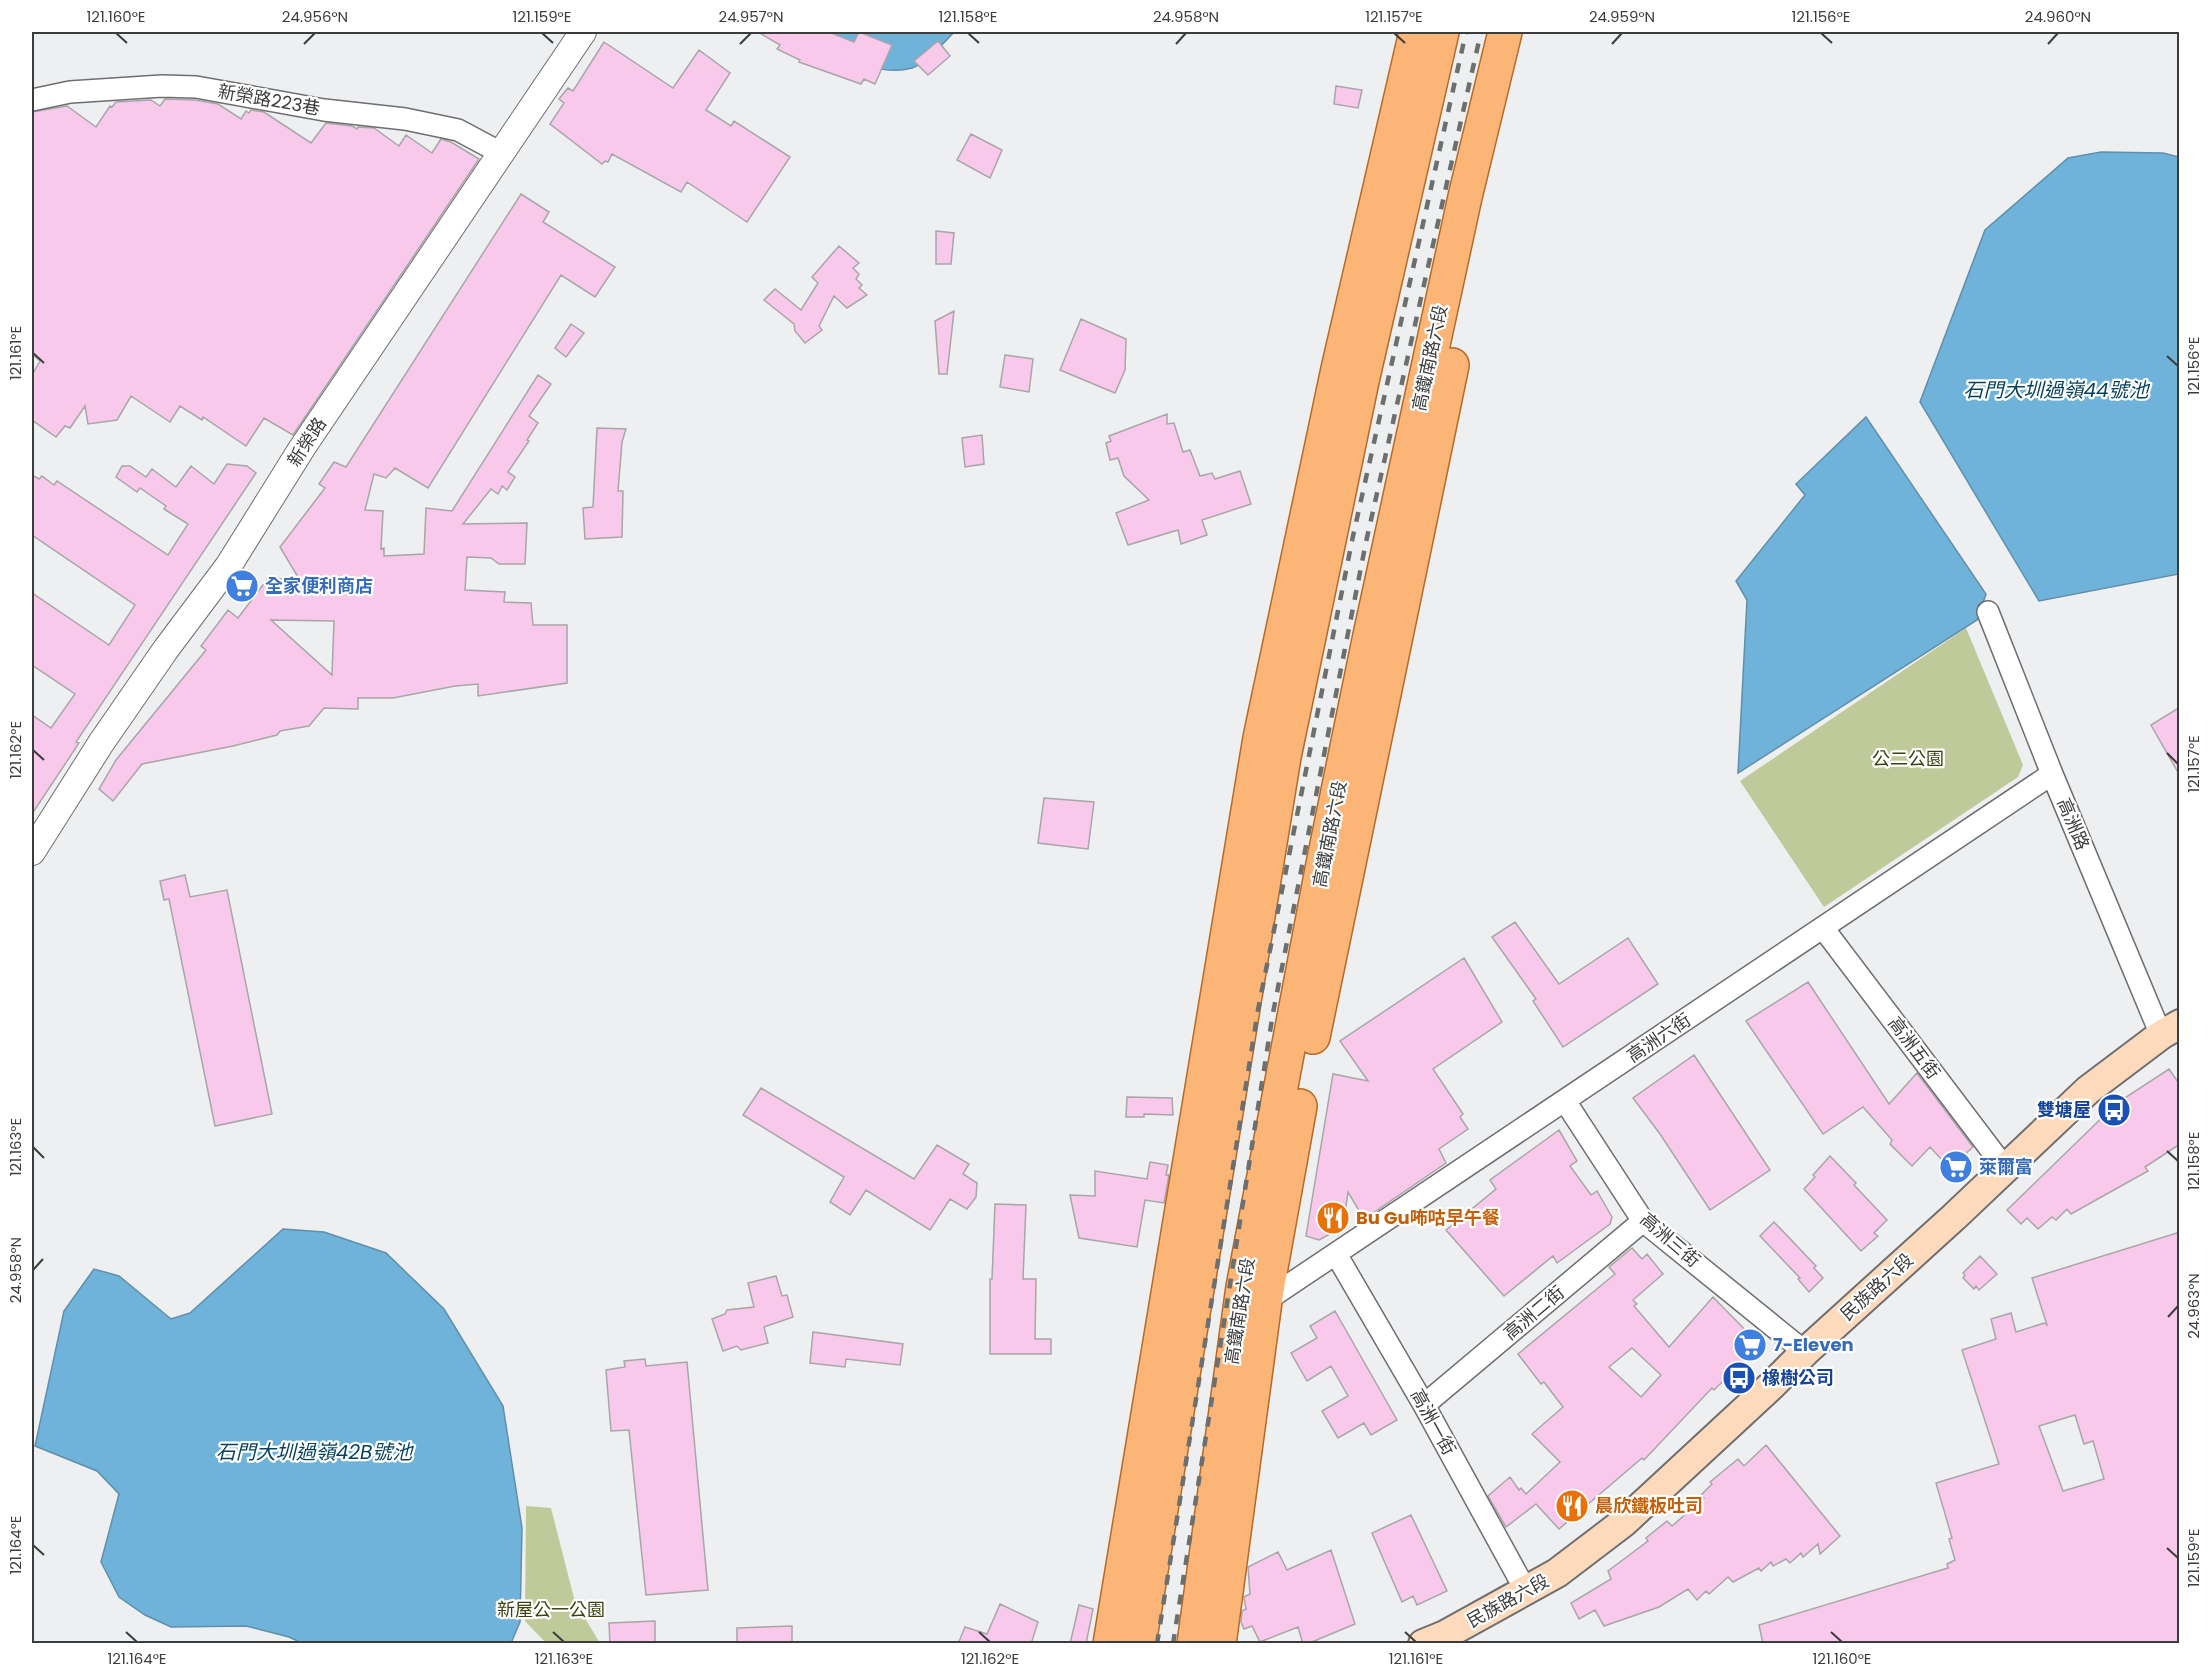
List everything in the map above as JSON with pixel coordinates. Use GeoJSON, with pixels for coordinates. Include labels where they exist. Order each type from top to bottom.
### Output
{"type":"FeatureCollection","features":[{"type":"Feature","properties":{"kind":"main road"},"geometry":{"type":"LineString","coordinates":[[1110,1644],[1260,738],[1340,357],[1416,32]]}},
{"type":"Feature","properties":{"kind":"main road"},"geometry":{"type":"LineString","coordinates":[[1139,1644],[1284,757],[1362,381],[1442,32]]}},
{"type":"Feature","properties":{"kind":"main road","name":"高鐵南路六段"},"geometry":{"type":"LineString","coordinates":[[1194,1644],[1243,1287],[1323,864],[1465,197],[1505,32]]}},
{"type":"Feature","properties":{"kind":"main road","name":"高鐵南路六段"},"geometry":{"type":"LineString","coordinates":[[1225,1636],[1265,1301],[1309,1059],[1480,231],[1529,32]]}},
{"type":"Feature","properties":{"kind":"main road"},"geometry":{"type":"LineString","coordinates":[[1369,640],[1370,758]]}},
{"type":"Feature","properties":{"kind":"main road"},"geometry":{"type":"LineString","coordinates":[[1275,661],[1284,757]]}},
{"type":"Feature","properties":{"kind":"main road","name":"民族路六段"},"geometry":{"type":"LineString","coordinates":[[1423,1644],[1445,1635],[1557,1573],[1624,1522],[2088,1090],[2170,1030]]}},
{"type":"Feature","properties":{"kind":"street","name":"新榮路"},"geometry":{"type":"LineString","coordinates":[[32,852],[101,743],[166,649],[229,565],[302,448],[583,32]]}},
{"type":"Feature","properties":{"kind":"street","name":"新榮路223巷"},"geometry":{"type":"LineString","coordinates":[[32,100],[70,92],[162,86],[196,87],[324,110],[405,119],[458,130],[501,153]]}},
{"type":"Feature","properties":{"kind":"street","name":"高洲路"},"geometry":{"type":"LineString","coordinates":[[1988,612],[2052,774],[2170,1030]]}},
{"type":"Feature","properties":{"kind":"street","name":"高洲六街"},"geometry":{"type":"LineString","coordinates":[[1265,1301],[2052,774]]}},
{"type":"Feature","properties":{"kind":"street","name":"高洲五街"},"geometry":{"type":"LineString","coordinates":[[1823,928],[2004,1167]]}},
{"type":"Feature","properties":{"kind":"street","name":"高洲三街"},"geometry":{"type":"LineString","coordinates":[[1565,1101],[1643,1221],[1805,1352]]}},
{"type":"Feature","properties":{"kind":"street","name":"高洲二街"},"geometry":{"type":"LineString","coordinates":[[1425,1406],[1643,1221]]}},
{"type":"Feature","properties":{"kind":"street","name":"高洲一街"},"geometry":{"type":"LineString","coordinates":[[1336,1254],[1425,1406],[1526,1591]]}},
{"type":"Feature","properties":{"kind":"green space","name":"公二公園"},"geometry":{"type":"Polygon","coordinates":[[[1966,628],[2023,765],[2018,777],[1824,907],[1740,781],[1966,628]]]}},
{"type":"Feature","properties":{"kind":"green space","name":"新屋公一公園"},"geometry":{"type":"Polygon","coordinates":[[[526,1506],[551,1508],[575,1602],[600,1643],[546,1643],[525,1621],[526,1506]]]}},
{"type":"Feature","properties":{"kind":"water"},"geometry":{"type":"Polygon","coordinates":[[[805,32],[954,32],[917,66],[886,70],[847,58],[811,40],[805,32]]]}},
{"type":"Feature","properties":{"kind":"water","name":"石門大圳過嶺44號池"},"geometry":{"type":"Polygon","coordinates":[[[2101,152],[2163,153],[2179,157],[2179,574],[2039,601],[1920,402],[1985,230],[2068,158],[2101,152]]]}},
{"type":"Feature","properties":{"kind":"water"},"geometry":{"type":"Polygon","coordinates":[[[1866,417],[1986,594],[1977,620],[1738,773],[1747,600],[1736,581],[1805,495],[1796,484],[1866,417]]]}},
{"type":"Feature","properties":{"kind":"water","name":"石門大圳過嶺42B號池"},"geometry":{"type":"Polygon","coordinates":[[[283,1229],[324,1232],[386,1253],[444,1309],[503,1406],[522,1528],[520,1622],[511,1643],[302,1643],[289,1637],[246,1626],[171,1627],[145,1615],[119,1597],[101,1562],[119,1494],[97,1471],[35,1446],[64,1311],[94,1269],[119,1276],[171,1319],[190,1313],[283,1229]]]}},
{"type":"Feature","properties":{"kind":"building"},"geometry":{"type":"Polygon","coordinates":[[[758,32],[829,32],[854,42],[859,32],[892,45],[875,84],[864,79],[861,84],[799,62],[800,60],[777,49],[780,45],[758,32]]]}},
{"type":"Feature","properties":{"kind":"building"},"geometry":{"type":"Polygon","coordinates":[[[938,41],[950,56],[928,75],[914,61],[938,41]]]}},
{"type":"Feature","properties":{"kind":"building"},"geometry":{"type":"Polygon","coordinates":[[[604,42],[673,88],[699,50],[730,73],[706,110],[731,126],[734,121],[790,157],[747,222],[687,182],[681,192],[612,154],[608,162],[605,161],[602,164],[550,124],[564,103],[559,99],[568,88],[573,91],[604,42]]]}},
{"type":"Feature","properties":{"kind":"building"},"geometry":{"type":"Polygon","coordinates":[[[1336,86],[1362,90],[1358,108],[1334,104],[1336,86]]]}},
{"type":"Feature","properties":{"kind":"building"},"geometry":{"type":"Polygon","coordinates":[[[165,99],[195,100],[218,104],[241,119],[246,111],[249,113],[251,110],[264,112],[311,143],[326,123],[352,126],[357,129],[358,127],[374,128],[399,146],[406,135],[432,153],[441,139],[451,142],[479,159],[293,435],[264,418],[246,446],[203,417],[202,420],[180,406],[170,422],[131,396],[117,420],[88,424],[85,406],[70,428],[65,426],[56,437],[32,420],[32,375],[40,361],[32,354],[32,112],[67,106],[96,127],[110,106],[112,107],[116,102],[151,100],[160,106],[165,99]]]}},
{"type":"Feature","properties":{"kind":"building"},"geometry":{"type":"Polygon","coordinates":[[[971,134],[1002,150],[990,178],[957,160],[971,134]]]}},
{"type":"Feature","properties":{"kind":"building"},"geometry":{"type":"Polygon","coordinates":[[[521,194],[549,212],[543,222],[615,267],[595,297],[561,275],[428,488],[395,468],[386,478],[374,474],[365,510],[383,511],[381,549],[384,548],[384,556],[424,554],[426,508],[452,511],[538,375],[551,384],[529,416],[538,423],[508,472],[515,477],[507,490],[502,486],[498,494],[491,489],[463,524],[527,523],[525,564],[499,564],[491,558],[467,557],[465,590],[505,592],[504,602],[531,603],[533,625],[567,625],[567,683],[478,696],[478,684],[393,698],[358,698],[358,709],[324,708],[309,726],[280,731],[277,735],[233,746],[142,764],[113,801],[99,789],[116,760],[206,650],[201,646],[228,610],[238,618],[269,577],[301,582],[280,547],[325,488],[319,484],[334,462],[346,467],[521,194]],[[271,620],[332,675],[334,621],[271,620]]]}},
{"type":"Feature","properties":{"kind":"building"},"geometry":{"type":"Polygon","coordinates":[[[936,231],[954,233],[951,264],[936,264],[936,231]]]}},
{"type":"Feature","properties":{"kind":"building"},"geometry":{"type":"Polygon","coordinates":[[[839,246],[859,263],[853,268],[859,274],[856,279],[862,285],[859,288],[867,295],[847,308],[834,296],[819,326],[822,330],[805,343],[795,331],[794,324],[764,300],[775,289],[801,310],[818,283],[812,277],[839,246]]]}},
{"type":"Feature","properties":{"kind":"building"},"geometry":{"type":"Polygon","coordinates":[[[954,311],[947,374],[939,374],[935,321],[954,311]]]}},
{"type":"Feature","properties":{"kind":"building"},"geometry":{"type":"Polygon","coordinates":[[[1081,319],[1126,339],[1125,370],[1115,393],[1060,370],[1081,319]]]}},
{"type":"Feature","properties":{"kind":"building"},"geometry":{"type":"Polygon","coordinates":[[[571,324],[584,333],[566,357],[555,348],[571,324]]]}},
{"type":"Feature","properties":{"kind":"building"},"geometry":{"type":"Polygon","coordinates":[[[1005,355],[1033,359],[1029,392],[1000,387],[1005,355]]]}},
{"type":"Feature","properties":{"kind":"building"},"geometry":{"type":"Polygon","coordinates":[[[1167,414],[1167,424],[1174,423],[1183,452],[1190,450],[1200,476],[1212,473],[1215,479],[1240,471],[1251,504],[1202,520],[1207,535],[1181,544],[1178,530],[1128,545],[1116,513],[1149,500],[1124,476],[1118,458],[1110,460],[1106,443],[1111,441],[1109,436],[1167,414]]]}},
{"type":"Feature","properties":{"kind":"building"},"geometry":{"type":"Polygon","coordinates":[[[597,428],[626,429],[622,442],[618,491],[623,491],[622,537],[585,539],[583,508],[593,507],[597,428]]]}},
{"type":"Feature","properties":{"kind":"building"},"geometry":{"type":"Polygon","coordinates":[[[982,435],[984,464],[965,467],[962,438],[982,435]]]}},
{"type":"Feature","properties":{"kind":"building"},"geometry":{"type":"Polygon","coordinates":[[[227,464],[247,466],[256,473],[76,742],[79,743],[32,814],[32,715],[51,728],[75,694],[32,665],[32,593],[109,645],[135,605],[32,535],[32,475],[39,479],[42,476],[54,485],[57,481],[168,555],[188,524],[164,509],[166,506],[140,488],[137,492],[116,477],[122,466],[130,466],[146,477],[152,469],[176,487],[191,466],[214,484],[227,464]]]}},
{"type":"Feature","properties":{"kind":"building"},"geometry":{"type":"Polygon","coordinates":[[[2180,707],[2180,776],[2151,725],[2180,707]]]}},
{"type":"Feature","properties":{"kind":"building"},"geometry":{"type":"Polygon","coordinates":[[[1044,798],[1094,802],[1088,849],[1038,843],[1044,798]]]}},
{"type":"Feature","properties":{"kind":"building"},"geometry":{"type":"Polygon","coordinates":[[[185,875],[190,897],[227,890],[272,1114],[215,1126],[169,899],[164,900],[160,881],[185,875]]]}},
{"type":"Feature","properties":{"kind":"building"},"geometry":{"type":"Polygon","coordinates":[[[1515,922],[1559,984],[1628,938],[1658,984],[1563,1047],[1533,1001],[1536,999],[1492,937],[1515,922]]]}},
{"type":"Feature","properties":{"kind":"building"},"geometry":{"type":"Polygon","coordinates":[[[1464,958],[1502,1022],[1433,1069],[1463,1114],[1460,1117],[1468,1129],[1439,1149],[1446,1163],[1364,1219],[1348,1192],[1343,1227],[1319,1240],[1306,1236],[1333,1074],[1368,1081],[1340,1041],[1464,958]]]}},
{"type":"Feature","properties":{"kind":"building"},"geometry":{"type":"Polygon","coordinates":[[[1808,982],[1889,1104],[1917,1073],[1973,1147],[1962,1157],[1967,1163],[1955,1174],[1930,1147],[1912,1166],[1890,1144],[1892,1140],[1863,1107],[1823,1134],[1746,1021],[1808,982]]]}},
{"type":"Feature","properties":{"kind":"building"},"geometry":{"type":"Polygon","coordinates":[[[1694,1055],[1770,1170],[1710,1210],[1660,1134],[1633,1098],[1694,1055]]]}},
{"type":"Feature","properties":{"kind":"building"},"geometry":{"type":"Polygon","coordinates":[[[2169,1069],[2180,1085],[2180,1144],[2145,1167],[2148,1171],[2071,1214],[2067,1209],[2056,1220],[2052,1217],[2038,1229],[2027,1218],[2021,1224],[2007,1210],[2117,1103],[2169,1069]]]}},
{"type":"Feature","properties":{"kind":"building"},"geometry":{"type":"Polygon","coordinates":[[[761,1088],[914,1179],[937,1145],[969,1164],[963,1174],[977,1183],[976,1197],[967,1209],[950,1199],[930,1230],[866,1190],[850,1215],[830,1202],[844,1177],[743,1115],[761,1088]]]}},
{"type":"Feature","properties":{"kind":"building"},"geometry":{"type":"Polygon","coordinates":[[[1127,1097],[1172,1098],[1173,1115],[1144,1114],[1144,1117],[1126,1117],[1127,1097]]]}},
{"type":"Feature","properties":{"kind":"building"},"geometry":{"type":"Polygon","coordinates":[[[1559,1130],[1577,1161],[1570,1166],[1591,1195],[1597,1191],[1612,1217],[1610,1224],[1557,1263],[1553,1256],[1504,1296],[1446,1230],[1496,1189],[1490,1180],[1559,1130]]]}},
{"type":"Feature","properties":{"kind":"building"},"geometry":{"type":"Polygon","coordinates":[[[1830,1156],[1887,1220],[1874,1233],[1878,1236],[1861,1251],[1804,1189],[1830,1156]]]}},
{"type":"Feature","properties":{"kind":"building"},"geometry":{"type":"Polygon","coordinates":[[[1150,1162],[1168,1165],[1166,1175],[1169,1175],[1164,1203],[1145,1200],[1137,1247],[1079,1238],[1070,1195],[1095,1196],[1095,1171],[1147,1179],[1150,1162]]]}},
{"type":"Feature","properties":{"kind":"building"},"geometry":{"type":"Polygon","coordinates":[[[995,1204],[1026,1205],[1023,1279],[1036,1279],[1035,1339],[1051,1339],[1051,1354],[990,1354],[990,1279],[992,1279],[995,1204]]]}},
{"type":"Feature","properties":{"kind":"building"},"geometry":{"type":"Polygon","coordinates":[[[1774,1222],[1816,1266],[1814,1268],[1823,1278],[1809,1292],[1798,1279],[1800,1278],[1760,1236],[1774,1222]]]}},
{"type":"Feature","properties":{"kind":"building"},"geometry":{"type":"Polygon","coordinates":[[[2180,1232],[2180,1644],[1763,1644],[1759,1625],[1948,1568],[1947,1564],[1955,1560],[1949,1539],[1952,1538],[1936,1483],[1999,1464],[1962,1350],[1996,1339],[1991,1319],[2011,1313],[2016,1332],[2044,1323],[2047,1325],[2032,1278],[2180,1232]],[[2075,1415],[2039,1426],[2063,1491],[2104,1479],[2093,1441],[2084,1444],[2075,1415]]]}},
{"type":"Feature","properties":{"kind":"building"},"geometry":{"type":"Polygon","coordinates":[[[1632,1248],[1642,1259],[1647,1254],[1663,1274],[1633,1300],[1637,1304],[1634,1306],[1669,1347],[1713,1297],[1760,1345],[1714,1390],[1712,1388],[1644,1460],[1642,1458],[1559,1529],[1536,1504],[1506,1527],[1488,1496],[1510,1477],[1519,1490],[1521,1488],[1526,1494],[1560,1462],[1532,1434],[1563,1407],[1544,1382],[1541,1384],[1518,1354],[1615,1274],[1609,1267],[1632,1248]],[[1632,1348],[1609,1367],[1641,1397],[1661,1375],[1632,1348]]]}},
{"type":"Feature","properties":{"kind":"building"},"geometry":{"type":"Polygon","coordinates":[[[1980,1256],[1997,1274],[1979,1290],[1976,1286],[1974,1289],[1963,1278],[1965,1275],[1963,1273],[1980,1256]]]}},
{"type":"Feature","properties":{"kind":"building"},"geometry":{"type":"Polygon","coordinates":[[[776,1276],[782,1296],[787,1295],[793,1317],[764,1327],[768,1343],[741,1350],[737,1346],[723,1351],[712,1319],[725,1314],[727,1310],[754,1307],[748,1283],[776,1276]]]}},
{"type":"Feature","properties":{"kind":"building"},"geometry":{"type":"Polygon","coordinates":[[[1335,1311],[1397,1420],[1371,1435],[1364,1423],[1338,1438],[1322,1411],[1348,1396],[1331,1366],[1307,1381],[1291,1353],[1317,1338],[1310,1326],[1335,1311]]]}},
{"type":"Feature","properties":{"kind":"building"},"geometry":{"type":"Polygon","coordinates":[[[813,1332],[903,1344],[900,1365],[846,1359],[845,1367],[810,1363],[813,1332]]]}},
{"type":"Feature","properties":{"kind":"building"},"geometry":{"type":"Polygon","coordinates":[[[645,1359],[646,1366],[687,1362],[708,1590],[646,1595],[629,1430],[611,1431],[606,1370],[625,1367],[624,1361],[645,1359]]]}},
{"type":"Feature","properties":{"kind":"building"},"geometry":{"type":"Polygon","coordinates":[[[1766,1445],[1840,1536],[1820,1554],[1818,1544],[1803,1557],[1801,1553],[1790,1563],[1786,1559],[1773,1566],[1771,1562],[1761,1571],[1759,1568],[1733,1582],[1728,1577],[1709,1594],[1706,1591],[1697,1600],[1688,1589],[1659,1607],[1604,1626],[1595,1610],[1579,1619],[1571,1603],[1611,1579],[1608,1571],[1648,1541],[1646,1538],[1667,1521],[1672,1526],[1704,1498],[1701,1495],[1712,1484],[1710,1482],[1738,1459],[1744,1466],[1766,1445]]]}},
{"type":"Feature","properties":{"kind":"building"},"geometry":{"type":"Polygon","coordinates":[[[1411,1515],[1447,1591],[1417,1605],[1413,1596],[1402,1602],[1372,1533],[1411,1515]]]}},
{"type":"Feature","properties":{"kind":"building"},"geometry":{"type":"Polygon","coordinates":[[[1331,1550],[1355,1624],[1307,1644],[1303,1644],[1298,1627],[1260,1642],[1252,1626],[1244,1629],[1241,1622],[1242,1611],[1246,1609],[1244,1597],[1250,1594],[1248,1567],[1278,1552],[1287,1570],[1331,1550]]]}},
{"type":"Feature","properties":{"kind":"building"},"geometry":{"type":"Polygon","coordinates":[[[1000,1604],[1038,1622],[1031,1644],[958,1644],[965,1627],[987,1634],[1000,1604]]]}},
{"type":"Feature","properties":{"kind":"building"},"geometry":{"type":"Polygon","coordinates":[[[1079,1605],[1093,1609],[1086,1644],[1070,1644],[1079,1605]]]}},
{"type":"Feature","properties":{"kind":"building"},"geometry":{"type":"Polygon","coordinates":[[[655,1621],[655,1644],[610,1644],[609,1623],[655,1621]]]}},
{"type":"Feature","properties":{"kind":"building"},"geometry":{"type":"Polygon","coordinates":[[[792,1626],[792,1644],[737,1644],[737,1628],[792,1626]]]}},
{"type":"Feature","properties":{"kind":"railway"},"geometry":{"type":"LineString","coordinates":[[1157,1644],[1258,1010],[1353,536],[1466,32]]}},
{"type":"Feature","properties":{"kind":"railway"},"geometry":{"type":"LineString","coordinates":[[1173,1644],[1273,1013],[1366,542],[1481,32]]}},
{"type":"Feature","properties":{"kind":"place","name":"全家便利商店"},"geometry":{"type":"Point","coordinates":[242,586]}},
{"type":"Feature","properties":{"kind":"place","name":"雙塘屋"},"geometry":{"type":"Point","coordinates":[2114,1110]}},
{"type":"Feature","properties":{"kind":"place","name":"萊爾富"},"geometry":{"type":"Point","coordinates":[1956,1167]}},
{"type":"Feature","properties":{"kind":"place","name":"Bu Gu咘咕早午餐"},"geometry":{"type":"Point","coordinates":[1333,1218]}},
{"type":"Feature","properties":{"kind":"place","name":"7-Eleven"},"geometry":{"type":"Point","coordinates":[1750,1345]}},
{"type":"Feature","properties":{"kind":"place","name":"橡樹公司"},"geometry":{"type":"Point","coordinates":[1739,1378]}},
{"type":"Feature","properties":{"kind":"place","name":"晨欣鐵板吐司"},"geometry":{"type":"Point","coordinates":[1572,1506]}}]}
